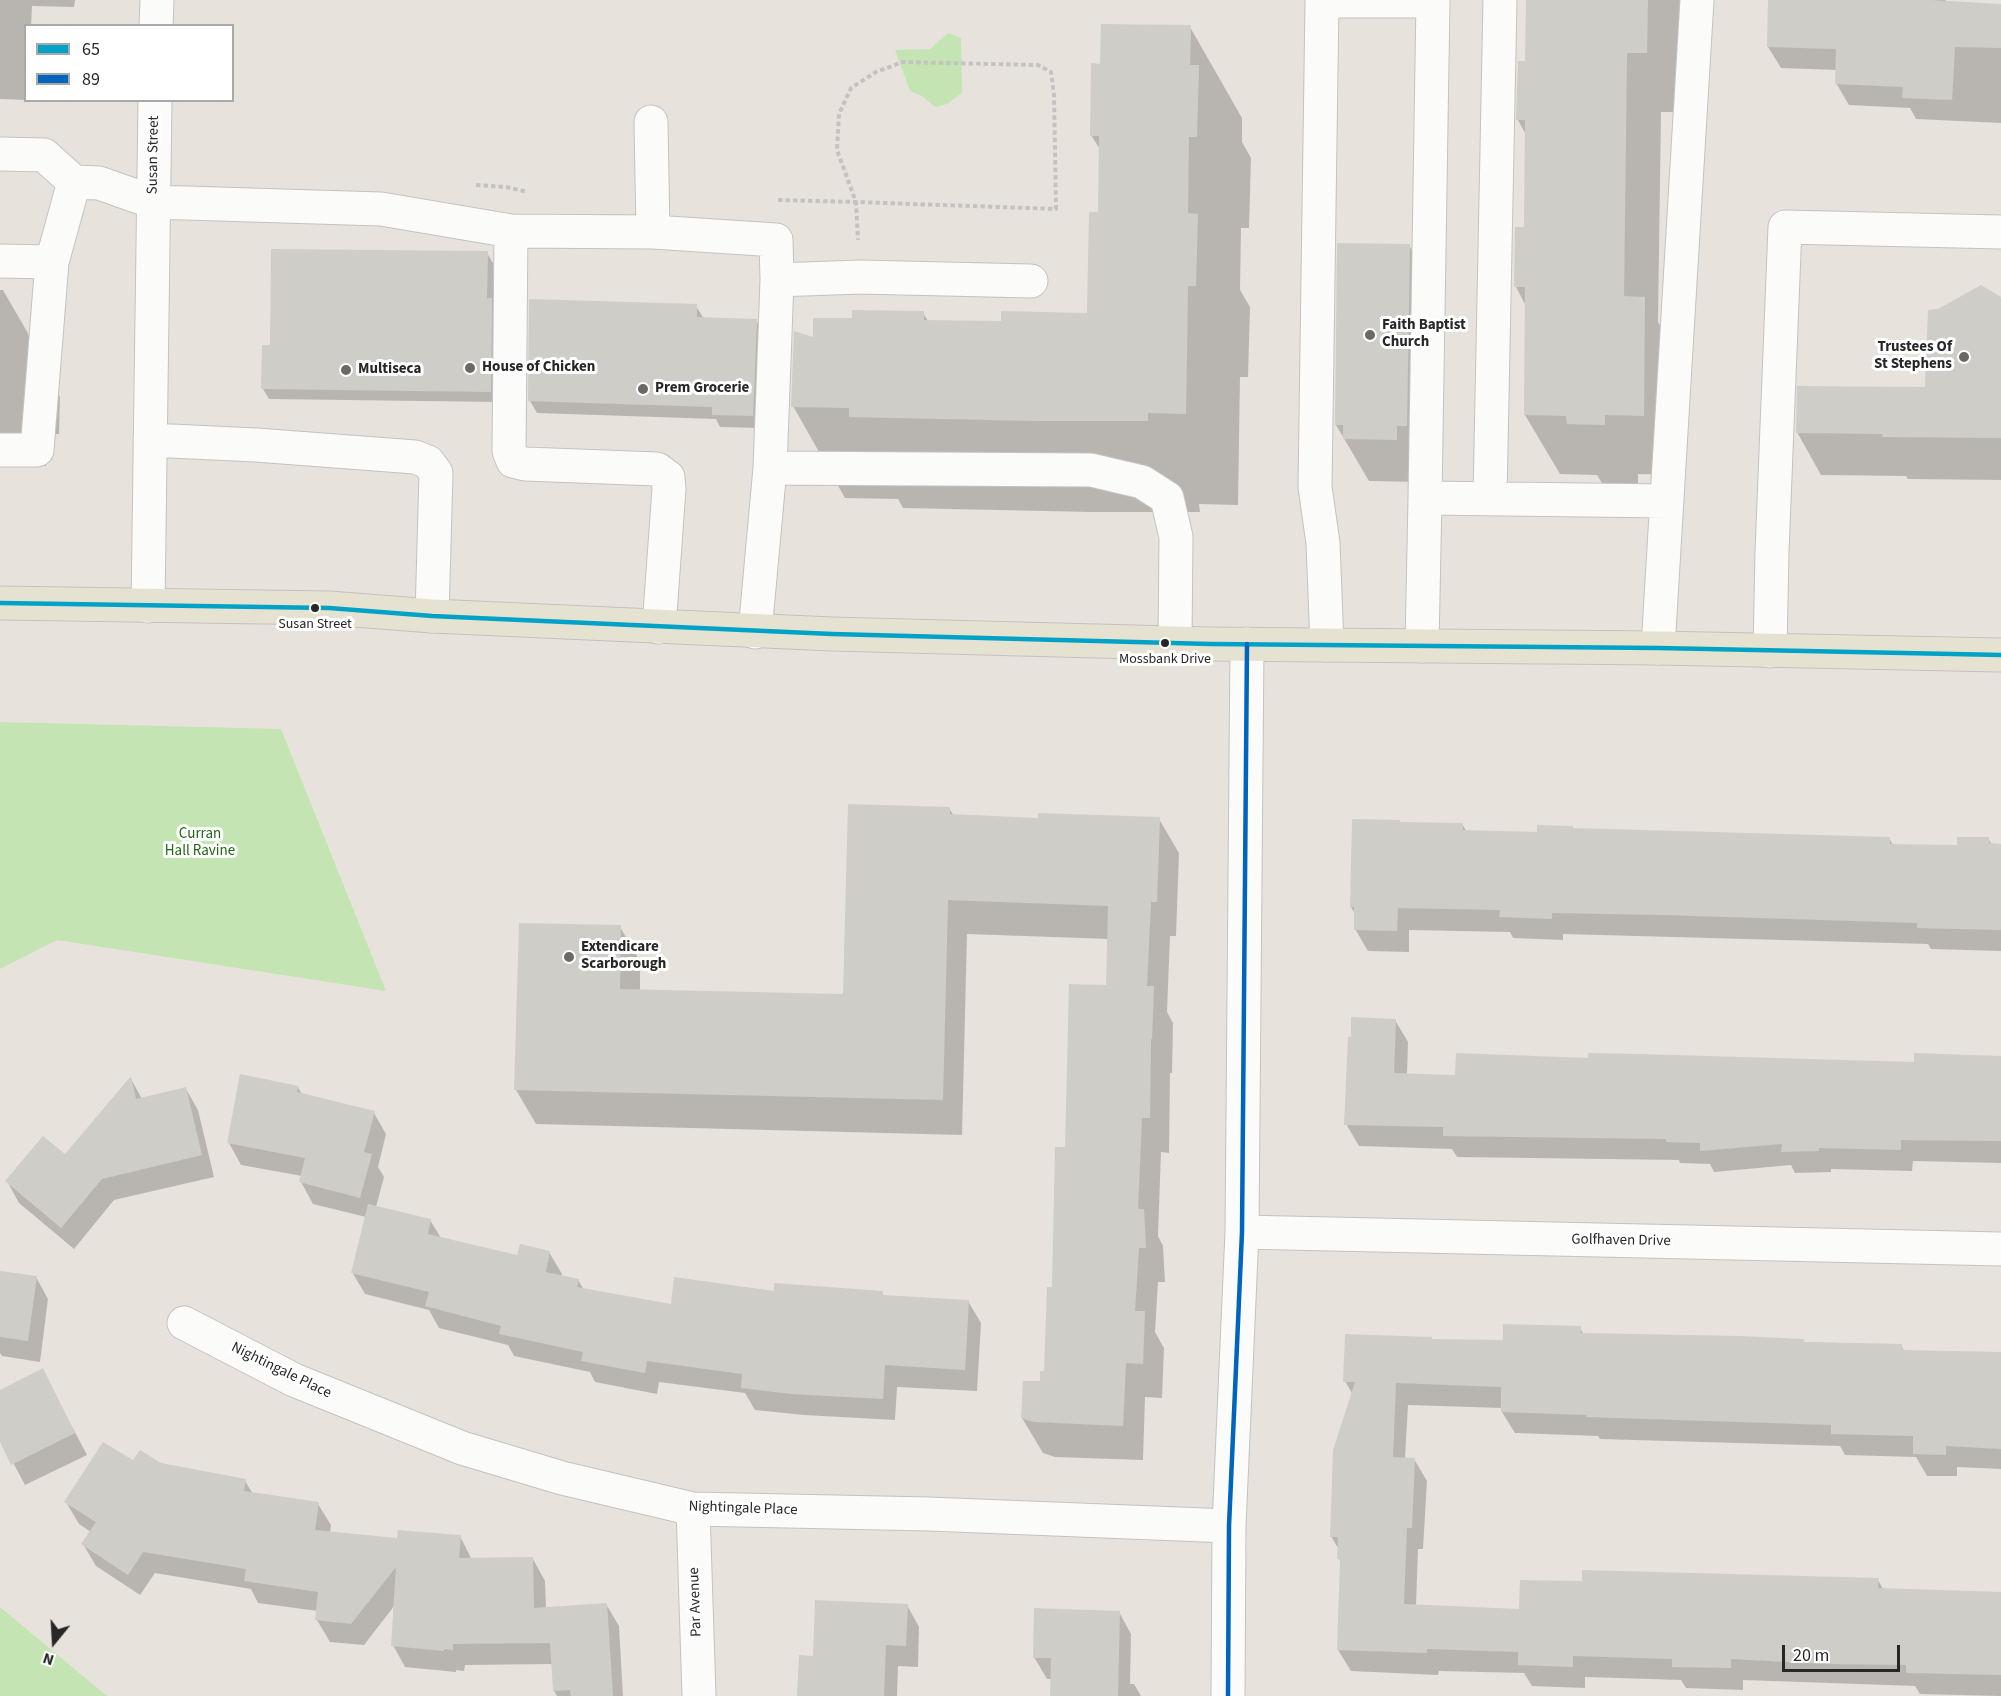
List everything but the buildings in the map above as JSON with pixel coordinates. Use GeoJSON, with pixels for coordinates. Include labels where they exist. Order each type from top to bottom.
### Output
{"type":"FeatureCollection","features":[{"type":"Feature","properties":{"kind":"main road"},"geometry":{"type":"LineString","coordinates":[[0,603],[329,608],[432,616],[755,632],[1246,644],[1658,648],[2001,655]]}},
{"type":"Feature","properties":{"kind":"street"},"geometry":{"type":"LineString","coordinates":[[156,24],[157,0]]}},
{"type":"Feature","properties":{"kind":"street"},"geometry":{"type":"LineString","coordinates":[[1490,497],[1500,0]]}},
{"type":"Feature","properties":{"kind":"street"},"geometry":{"type":"LineString","coordinates":[[1658,648],[1697,0]]}},
{"type":"Feature","properties":{"kind":"street"},"geometry":{"type":"LineString","coordinates":[[1327,645],[1323,543],[1315,487],[1322,1],[1433,1],[1422,646]]}},
{"type":"Feature","properties":{"kind":"street","name":"Susan Street"},"geometry":{"type":"LineString","coordinates":[[147,606],[155,102]]}},
{"type":"Feature","properties":{"kind":"street"},"geometry":{"type":"LineString","coordinates":[[651,122],[653,232]]}},
{"type":"Feature","properties":{"kind":"street"},"geometry":{"type":"LineString","coordinates":[[0,154],[44,155],[74,182],[99,183],[153,202],[381,209],[511,231],[653,232],[776,240],[777,280],[770,468],[755,632]]}},
{"type":"Feature","properties":{"kind":"street"},"geometry":{"type":"LineString","coordinates":[[0,450],[37,450],[52,262],[74,182]]}},
{"type":"Feature","properties":{"kind":"street"},"geometry":{"type":"LineString","coordinates":[[1770,651],[1785,227],[2001,232]]}},
{"type":"Feature","properties":{"kind":"street"},"geometry":{"type":"LineString","coordinates":[[511,231],[509,451],[513,461],[525,464],[657,469],[668,477],[659,627]]}},
{"type":"Feature","properties":{"kind":"street"},"geometry":{"type":"LineString","coordinates":[[0,261],[52,262]]}},
{"type":"Feature","properties":{"kind":"street"},"geometry":{"type":"LineString","coordinates":[[777,280],[860,277],[1031,281]]}},
{"type":"Feature","properties":{"kind":"street"},"geometry":{"type":"LineString","coordinates":[[150,440],[415,457],[428,462],[436,473],[432,616]]}},
{"type":"Feature","properties":{"kind":"street"},"geometry":{"type":"LineString","coordinates":[[770,468],[1091,470],[1142,482],[1167,498],[1176,537],[1174,642]]}},
{"type":"Feature","properties":{"kind":"street"},"geometry":{"type":"LineString","coordinates":[[1425,498],[1490,497],[1667,501]]}},
{"type":"Feature","properties":{"kind":"street"},"geometry":{"type":"LineString","coordinates":[[1228,1696],[1229,1526],[1242,1232],[1246,644]]}},
{"type":"Feature","properties":{"kind":"street","name":"Golfhaven Drive"},"geometry":{"type":"LineString","coordinates":[[1242,1232],[2001,1249]]}},
{"type":"Feature","properties":{"kind":"street","name":"Nightingale Place"},"geometry":{"type":"LineString","coordinates":[[184,1323],[294,1380],[462,1448],[562,1478],[693,1509],[930,1514],[1229,1526]]}},
{"type":"Feature","properties":{"kind":"street","name":"Par Avenue"},"geometry":{"type":"LineString","coordinates":[[693,1509],[699,1696]]}},
{"type":"Feature","properties":{"kind":"path"},"geometry":{"type":"LineString","coordinates":[[767,200],[856,202],[1056,209],[1054,95],[1051,72],[1038,65],[903,62],[876,72],[851,88],[839,114],[837,150],[856,202],[860,277]]}},
{"type":"Feature","properties":{"kind":"path"},"geometry":{"type":"LineString","coordinates":[[474,184],[506,187],[531,193]]}},
{"type":"Feature","properties":{"kind":"green space"},"geometry":{"type":"Polygon","coordinates":[[[948,33],[961,38],[962,93],[947,104],[935,107],[922,96],[910,91],[895,50],[930,49],[948,33]]]}},
{"type":"Feature","properties":{"kind":"green space","name":"Curran Hall Ravine"},"geometry":{"type":"Polygon","coordinates":[[[0,722],[281,729],[386,991],[57,940],[0,969],[0,722]]]}},
{"type":"Feature","properties":{"kind":"green space"},"geometry":{"type":"Polygon","coordinates":[[[0,1607],[107,1696],[0,1696],[0,1607]]]}},
{"type":"Feature","properties":{"kind":"transit line","name":"65"},"geometry":{"type":"LineString","coordinates":[[0,603],[329,608],[432,616],[832,634],[1210,644],[1658,648],[2001,655]]}},
{"type":"Feature","properties":{"kind":"transit line","name":"89"},"geometry":{"type":"LineString","coordinates":[[1228,1696],[1229,1526],[1242,1232],[1247,644]]}},
{"type":"Feature","properties":{"kind":"place","name":"Faith Baptist Church"},"geometry":{"type":"Point","coordinates":[1370,335]}},
{"type":"Feature","properties":{"kind":"place","name":"Trustees Of St Stephens"},"geometry":{"type":"Point","coordinates":[1964,357]}},
{"type":"Feature","properties":{"kind":"place","name":"House of Chicken"},"geometry":{"type":"Point","coordinates":[470,368]}},
{"type":"Feature","properties":{"kind":"place","name":"Multiseca"},"geometry":{"type":"Point","coordinates":[346,370]}},
{"type":"Feature","properties":{"kind":"place","name":"Prem Grocerie"},"geometry":{"type":"Point","coordinates":[643,389]}},
{"type":"Feature","properties":{"kind":"place","name":"Susan Street"},"geometry":{"type":"Point","coordinates":[315,608]}},
{"type":"Feature","properties":{"kind":"place","name":"Mossbank Drive"},"geometry":{"type":"Point","coordinates":[1165,643]}},
{"type":"Feature","properties":{"kind":"place","name":"Extendicare Scarborough"},"geometry":{"type":"Point","coordinates":[569,957]}}]}
